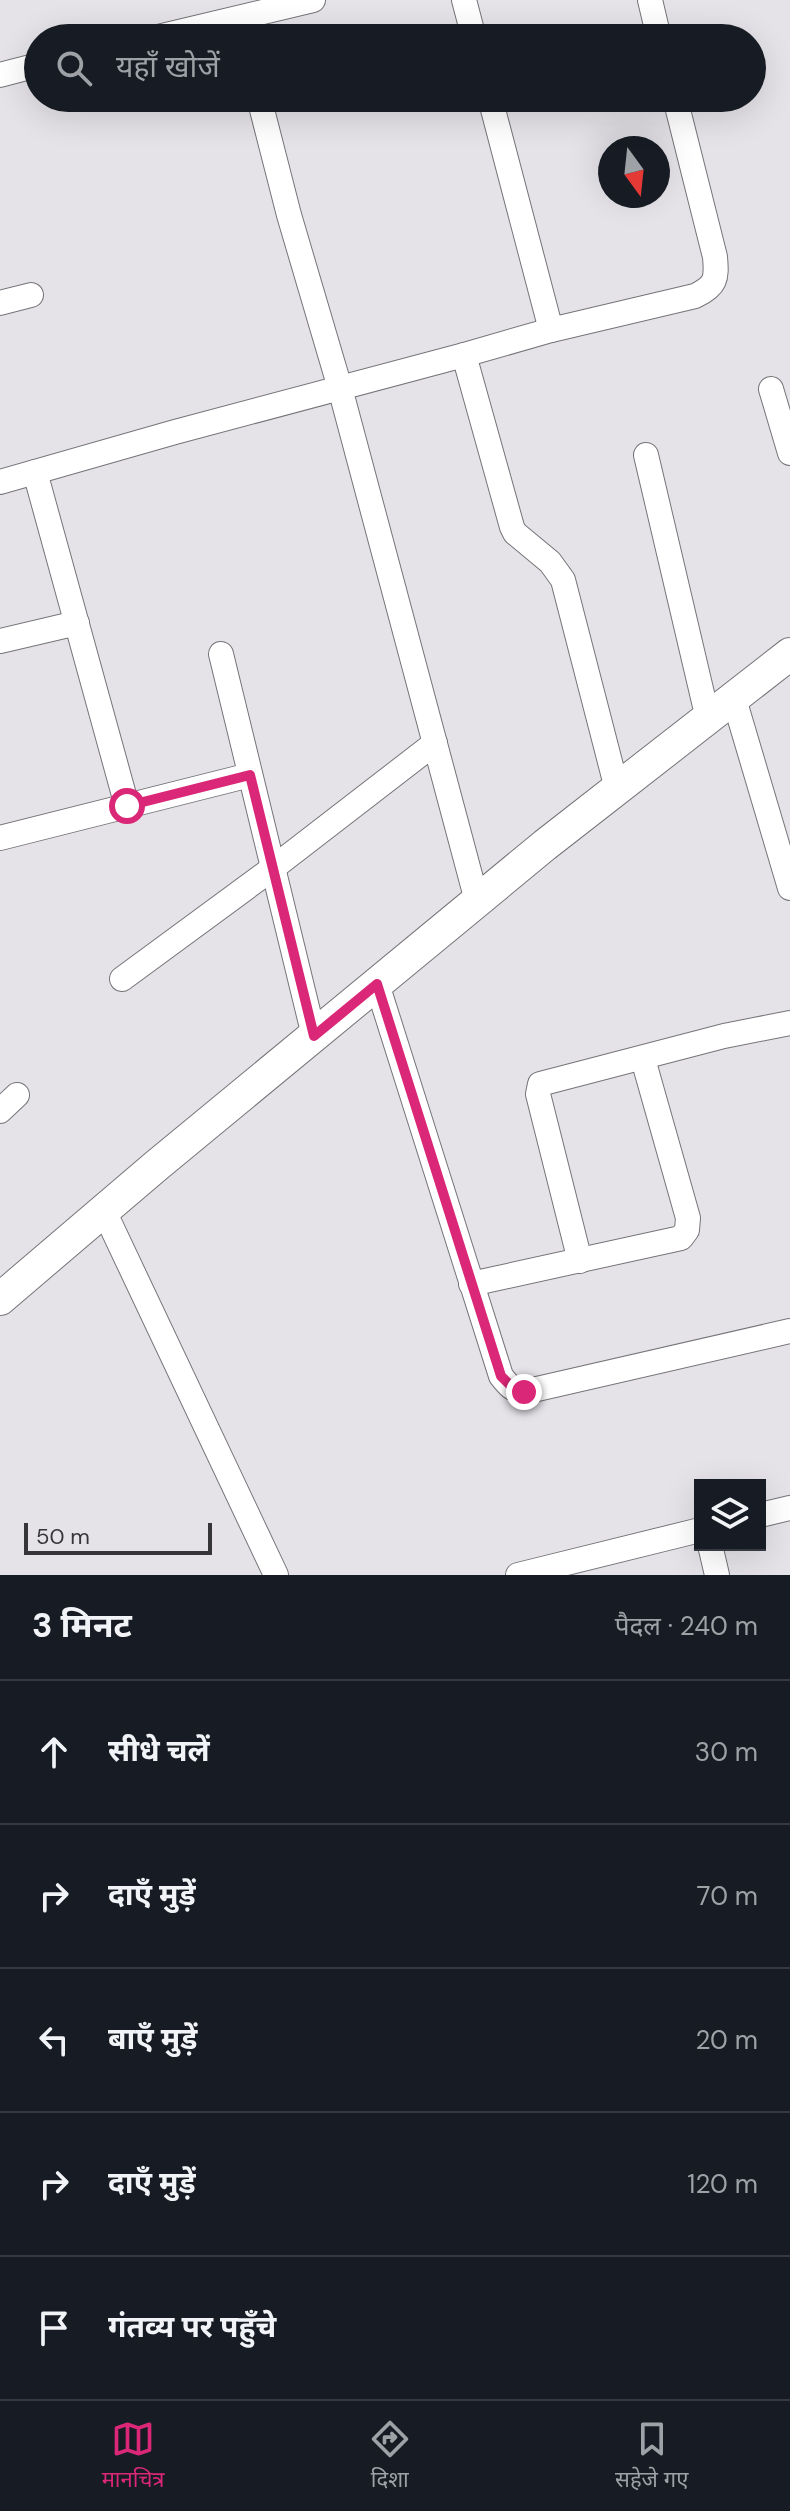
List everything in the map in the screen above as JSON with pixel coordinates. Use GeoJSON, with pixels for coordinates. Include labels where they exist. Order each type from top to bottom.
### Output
{"type":"FeatureCollection","features":[{"type":"Feature","properties":{"kind":"main road"},"geometry":{"type":"LineString","coordinates":[[0,1299],[477,901],[790,654]]}},
{"type":"Feature","properties":{"kind":"street"},"geometry":{"type":"LineString","coordinates":[[250,24],[312,0]]}},
{"type":"Feature","properties":{"kind":"street"},"geometry":{"type":"LineString","coordinates":[[464,0],[470,24]]}},
{"type":"Feature","properties":{"kind":"street"},"geometry":{"type":"LineString","coordinates":[[650,0],[656,24]]}},
{"type":"Feature","properties":{"kind":"street"},"geometry":{"type":"LineString","coordinates":[[0,75],[24,69]]}},
{"type":"Feature","properties":{"kind":"street"},"geometry":{"type":"LineString","coordinates":[[263,112],[477,901]]}},
{"type":"Feature","properties":{"kind":"street"},"geometry":{"type":"LineString","coordinates":[[494,112],[551,330]]}},
{"type":"Feature","properties":{"kind":"street"},"geometry":{"type":"LineString","coordinates":[[0,482],[551,330],[695,296],[708,290],[715,281],[715,257],[679,112]]}},
{"type":"Feature","properties":{"kind":"street"},"geometry":{"type":"LineString","coordinates":[[0,303],[31,295]]}},
{"type":"Feature","properties":{"kind":"street"},"geometry":{"type":"LineString","coordinates":[[464,355],[512,527],[550,562],[563,580],[617,789]]}},
{"type":"Feature","properties":{"kind":"street"},"geometry":{"type":"LineString","coordinates":[[771,389],[790,453]]}},
{"type":"Feature","properties":{"kind":"street"},"geometry":{"type":"LineString","coordinates":[[646,455],[708,719]]}},
{"type":"Feature","properties":{"kind":"street"},"geometry":{"type":"LineString","coordinates":[[35,472],[127,806]]}},
{"type":"Feature","properties":{"kind":"street"},"geometry":{"type":"LineString","coordinates":[[0,641],[77,623]]}},
{"type":"Feature","properties":{"kind":"street"},"geometry":{"type":"LineString","coordinates":[[221,654],[314,1036]]}},
{"type":"Feature","properties":{"kind":"street"},"geometry":{"type":"LineString","coordinates":[[734,699],[790,888]]}},
{"type":"Feature","properties":{"kind":"street"},"geometry":{"type":"LineString","coordinates":[[122,979],[435,743]]}},
{"type":"Feature","properties":{"kind":"street"},"geometry":{"type":"LineString","coordinates":[[0,838],[250,775]]}},
{"type":"Feature","properties":{"kind":"street"},"geometry":{"type":"LineString","coordinates":[[377,984],[501,1376],[515,1390],[524,1392],[790,1331]]}},
{"type":"Feature","properties":{"kind":"street"},"geometry":{"type":"LineString","coordinates":[[580,1261],[538,1094],[545,1081],[643,1059],[724,1036],[790,1023]]}},
{"type":"Feature","properties":{"kind":"street"},"geometry":{"type":"LineString","coordinates":[[471,1284],[681,1238],[687,1230],[688,1218],[643,1059]]}},
{"type":"Feature","properties":{"kind":"street"},"geometry":{"type":"LineString","coordinates":[[104,1211],[276,1575]]}},
{"type":"Feature","properties":{"kind":"street"},"geometry":{"type":"LineString","coordinates":[[766,1514],[790,1508]]}},
{"type":"Feature","properties":{"kind":"street"},"geometry":{"type":"LineString","coordinates":[[518,1575],[694,1531]]}},
{"type":"Feature","properties":{"kind":"street"},"geometry":{"type":"LineString","coordinates":[[711,1551],[717,1575]]}},
{"type":"Feature","properties":{"kind":"route"},"geometry":{"type":"LineString","coordinates":[[127,806],[250,775],[314,1036],[377,984],[501,1376],[508,1386],[524,1392]]}}]}
